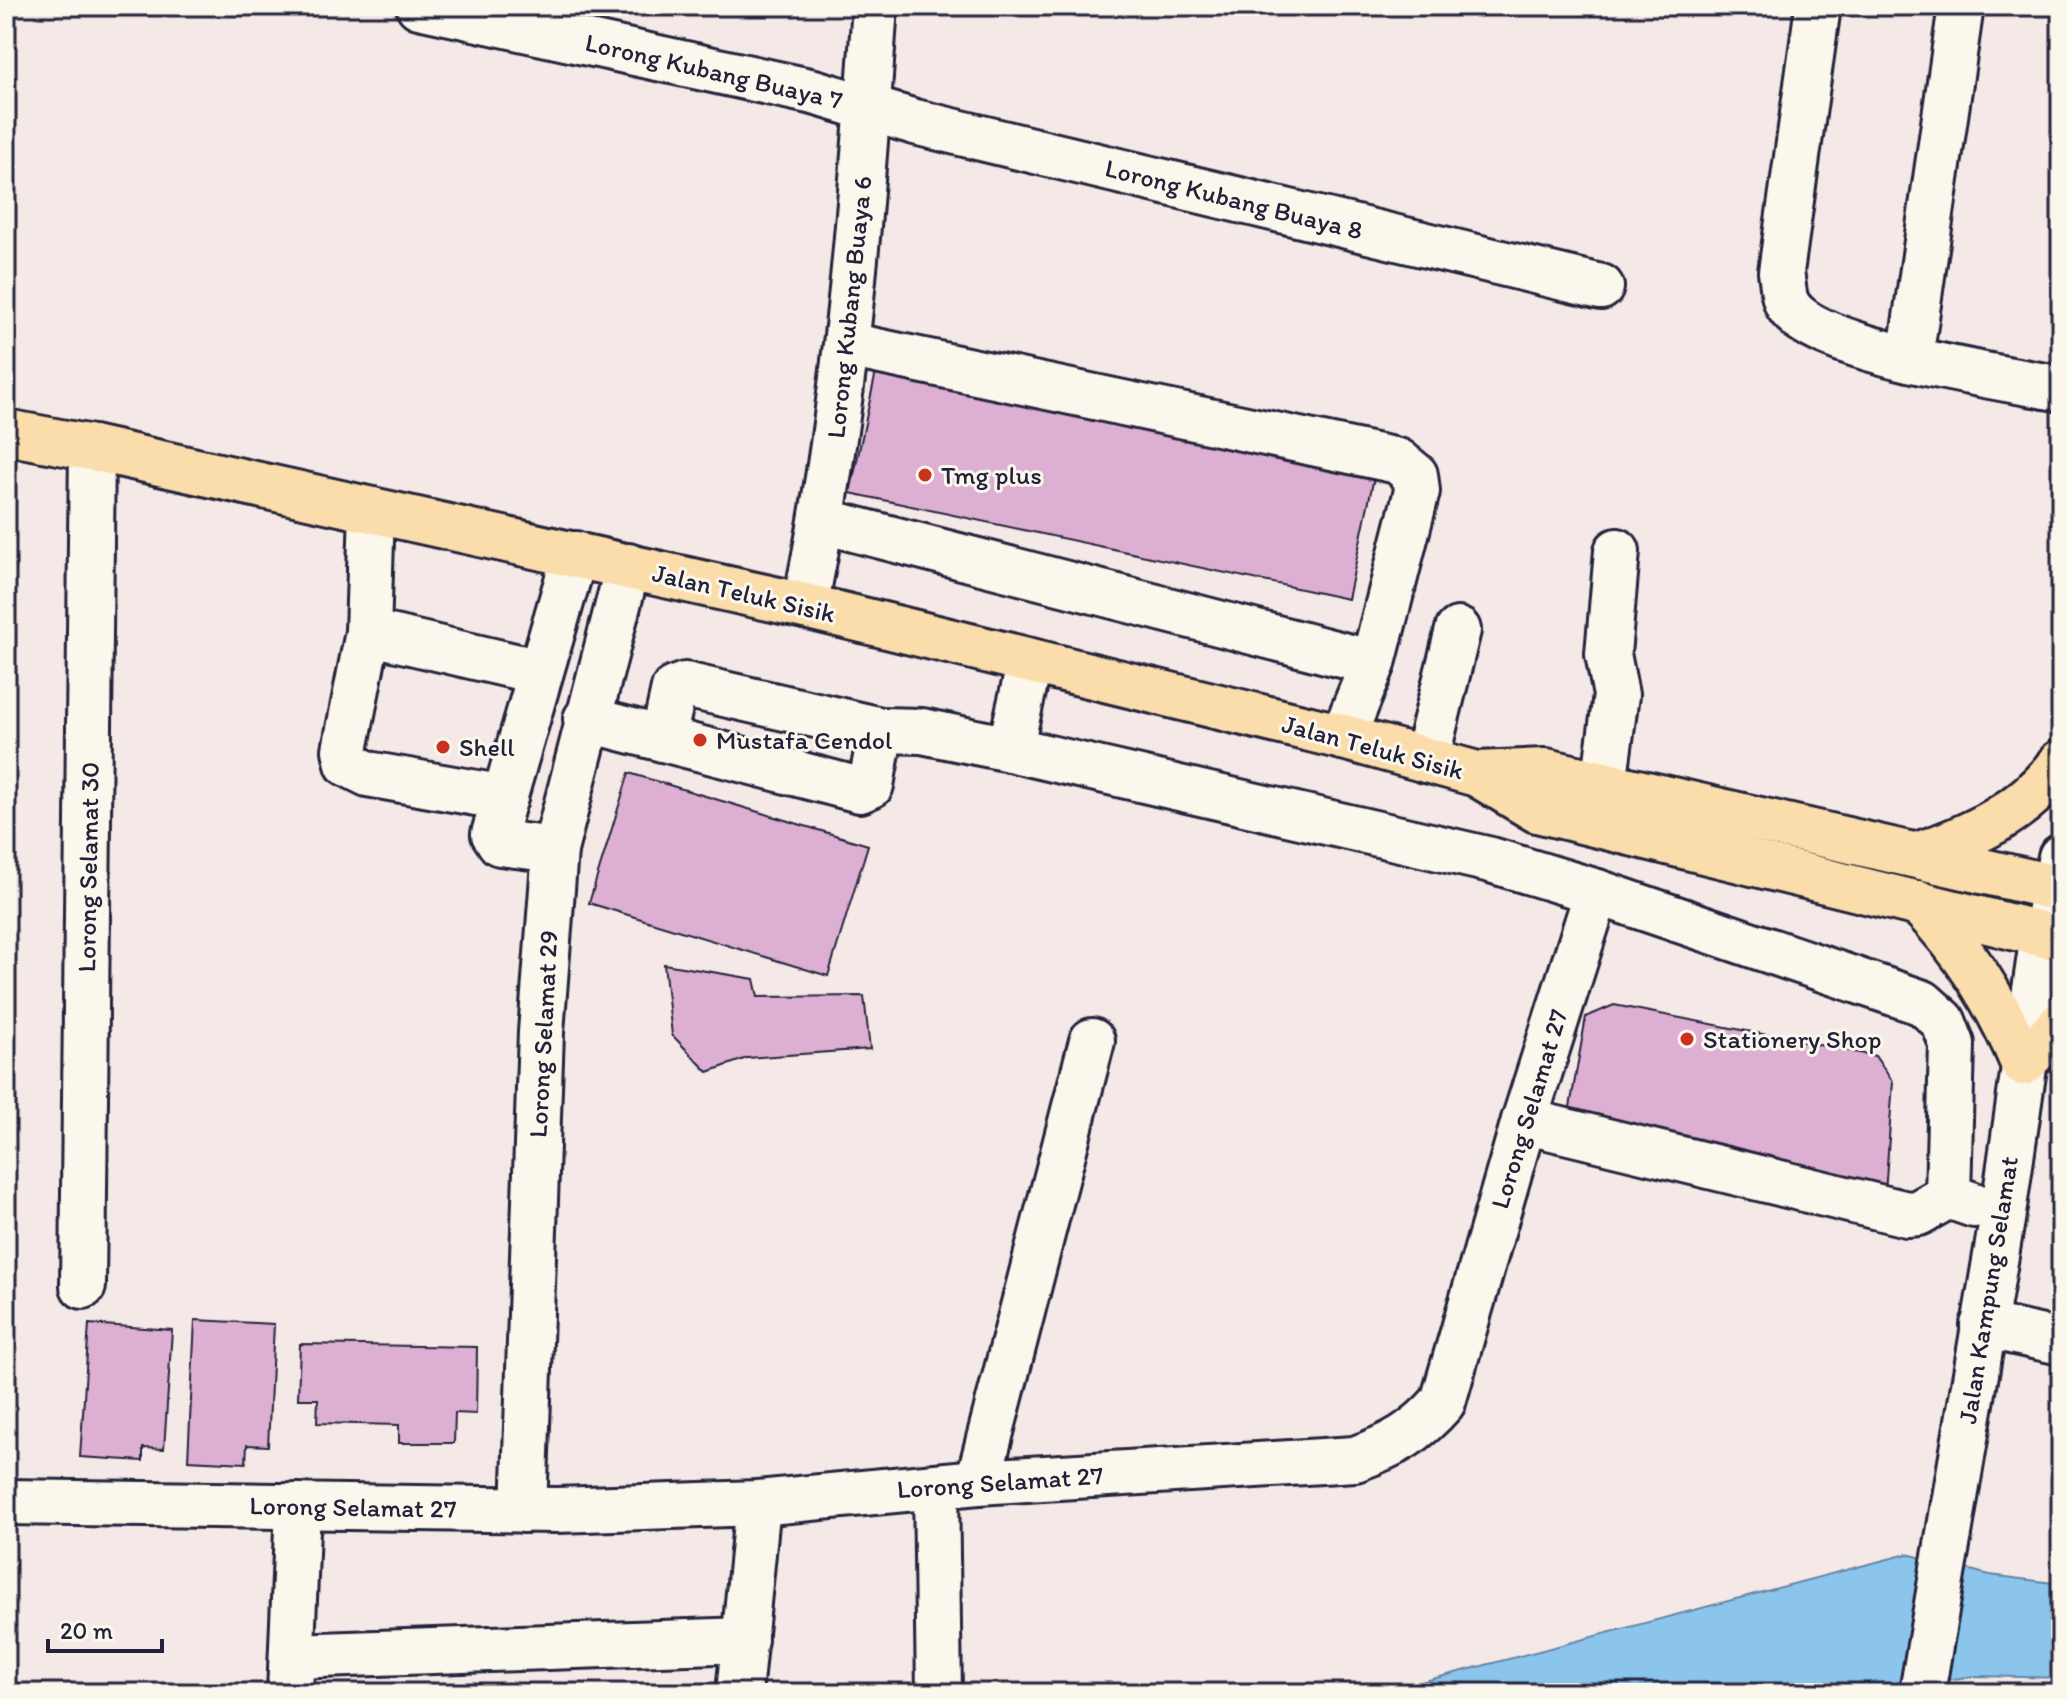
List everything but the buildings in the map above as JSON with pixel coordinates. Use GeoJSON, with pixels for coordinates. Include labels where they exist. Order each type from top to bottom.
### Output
{"type":"FeatureCollection","features":[{"type":"Feature","properties":{"kind":"main road","name":"Jalan Teluk Sisik"},"geometry":{"type":"LineString","coordinates":[[6,432],[92,448],[805,606],[1343,737],[1477,774],[1537,810],[2052,937]]}},
{"type":"Feature","properties":{"kind":"main road"},"geometry":{"type":"LineString","coordinates":[[1917,855],[1956,842],[2026,803],[2061,762]]}},
{"type":"Feature","properties":{"kind":"main road","name":"Jalan Teluk Sisik"},"geometry":{"type":"LineString","coordinates":[[1477,774],[1546,771],[1917,855],[2059,878]]}},
{"type":"Feature","properties":{"kind":"main road"},"geometry":{"type":"LineString","coordinates":[[1919,903],[1950,935],[1980,976],[2003,1016],[2023,1063],[2061,1024]]}},
{"type":"Feature","properties":{"kind":"street","name":"Lorong Kubang Buaya 7"},"geometry":{"type":"LineString","coordinates":[[419,6],[868,106]]}},
{"type":"Feature","properties":{"kind":"street","name":"Lorong Kubang Buaya 6"},"geometry":{"type":"LineString","coordinates":[[805,606],[823,521],[848,345],[875,6]]}},
{"type":"Feature","properties":{"kind":"street"},"geometry":{"type":"LineString","coordinates":[[1818,6],[1781,272],[1788,306],[1809,327],[1910,359],[2059,377]]}},
{"type":"Feature","properties":{"kind":"street"},"geometry":{"type":"LineString","coordinates":[[1910,359],[1961,6]]}},
{"type":"Feature","properties":{"kind":"street","name":"Lorong Kubang Buaya 8"},"geometry":{"type":"LineString","coordinates":[[868,106],[930,125],[1601,287]]}},
{"type":"Feature","properties":{"kind":"street"},"geometry":{"type":"LineString","coordinates":[[848,345],[1398,461],[1415,475],[1417,491],[1373,663],[1343,737]]}},
{"type":"Feature","properties":{"kind":"street","name":"Lorong Selamat 30"},"geometry":{"type":"LineString","coordinates":[[83,1286],[92,448]]}},
{"type":"Feature","properties":{"kind":"street"},"geometry":{"type":"LineString","coordinates":[[372,510],[368,632],[345,750],[348,764],[368,774],[505,798]]}},
{"type":"Feature","properties":{"kind":"street"},"geometry":{"type":"LineString","coordinates":[[823,521],[1373,663]]}},
{"type":"Feature","properties":{"kind":"street"},"geometry":{"type":"LineString","coordinates":[[1604,784],[1616,695],[1608,654],[1617,551]]}},
{"type":"Feature","properties":{"kind":"street"},"geometry":{"type":"LineString","coordinates":[[555,850],[500,843],[496,839],[575,554]]}},
{"type":"Feature","properties":{"kind":"street","name":"Lorong Selamat 29"},"geometry":{"type":"LineString","coordinates":[[524,1510],[541,1032],[555,850],[586,719],[628,566]]}},
{"type":"Feature","properties":{"kind":"street"},"geometry":{"type":"LineString","coordinates":[[1426,760],[1458,630]]}},
{"type":"Feature","properties":{"kind":"street"},"geometry":{"type":"LineString","coordinates":[[368,632],[540,672]]}},
{"type":"Feature","properties":{"kind":"street"},"geometry":{"type":"LineString","coordinates":[[1010,749],[1030,661]]}},
{"type":"Feature","properties":{"kind":"street"},"geometry":{"type":"LineString","coordinates":[[663,739],[674,689],[685,685],[881,730],[922,731],[1010,749],[1491,860],[1597,892],[1923,1003],[1943,1021],[1952,1044],[1948,1196]]}},
{"type":"Feature","properties":{"kind":"street"},"geometry":{"type":"LineString","coordinates":[[586,719],[860,790],[871,785],[881,730]]}},
{"type":"Feature","properties":{"kind":"street","name":"Jalan Kampung Selamat"},"geometry":{"type":"LineString","coordinates":[[1923,1690],[1944,1549],[2003,1214],[2023,1063],[2052,937],[2059,878]]}},
{"type":"Feature","properties":{"kind":"street","name":"Lorong Selamat 27"},"geometry":{"type":"LineString","coordinates":[[6,1502],[524,1510],[758,1503],[978,1482],[1355,1459],[1387,1447],[1421,1427],[1443,1402],[1524,1121],[1597,892]]}},
{"type":"Feature","properties":{"kind":"street"},"geometry":{"type":"LineString","coordinates":[[978,1482],[1092,1041]]}},
{"type":"Feature","properties":{"kind":"street"},"geometry":{"type":"LineString","coordinates":[[1524,1121],[1907,1214],[1918,1213],[1948,1196],[2003,1214]]}},
{"type":"Feature","properties":{"kind":"street"},"geometry":{"type":"LineString","coordinates":[[1983,1325],[2061,1342]]}},
{"type":"Feature","properties":{"kind":"street"},"geometry":{"type":"LineString","coordinates":[[936,1486],[939,1693]]}},
{"type":"Feature","properties":{"kind":"street"},"geometry":{"type":"LineString","coordinates":[[739,1693],[758,1503]]}},
{"type":"Feature","properties":{"kind":"street"},"geometry":{"type":"LineString","coordinates":[[298,1506],[291,1675],[745,1640]]}},
{"type":"Feature","properties":{"kind":"water"},"geometry":{"type":"Polygon","coordinates":[[[1907,1554],[1990,1575],[2061,1584],[2061,1678],[1975,1676],[1853,1693],[1379,1693],[1907,1554]]]}},
{"type":"Feature","properties":{"kind":"place","name":"Tmg plus"},"geometry":{"type":"Point","coordinates":[925,475]}},
{"type":"Feature","properties":{"kind":"place","name":"Mustafa Cendol"},"geometry":{"type":"Point","coordinates":[700,740]}},
{"type":"Feature","properties":{"kind":"place","name":"Shell"},"geometry":{"type":"Point","coordinates":[443,747]}},
{"type":"Feature","properties":{"kind":"place","name":"Stationery Shop"},"geometry":{"type":"Point","coordinates":[1687,1039]}}]}
